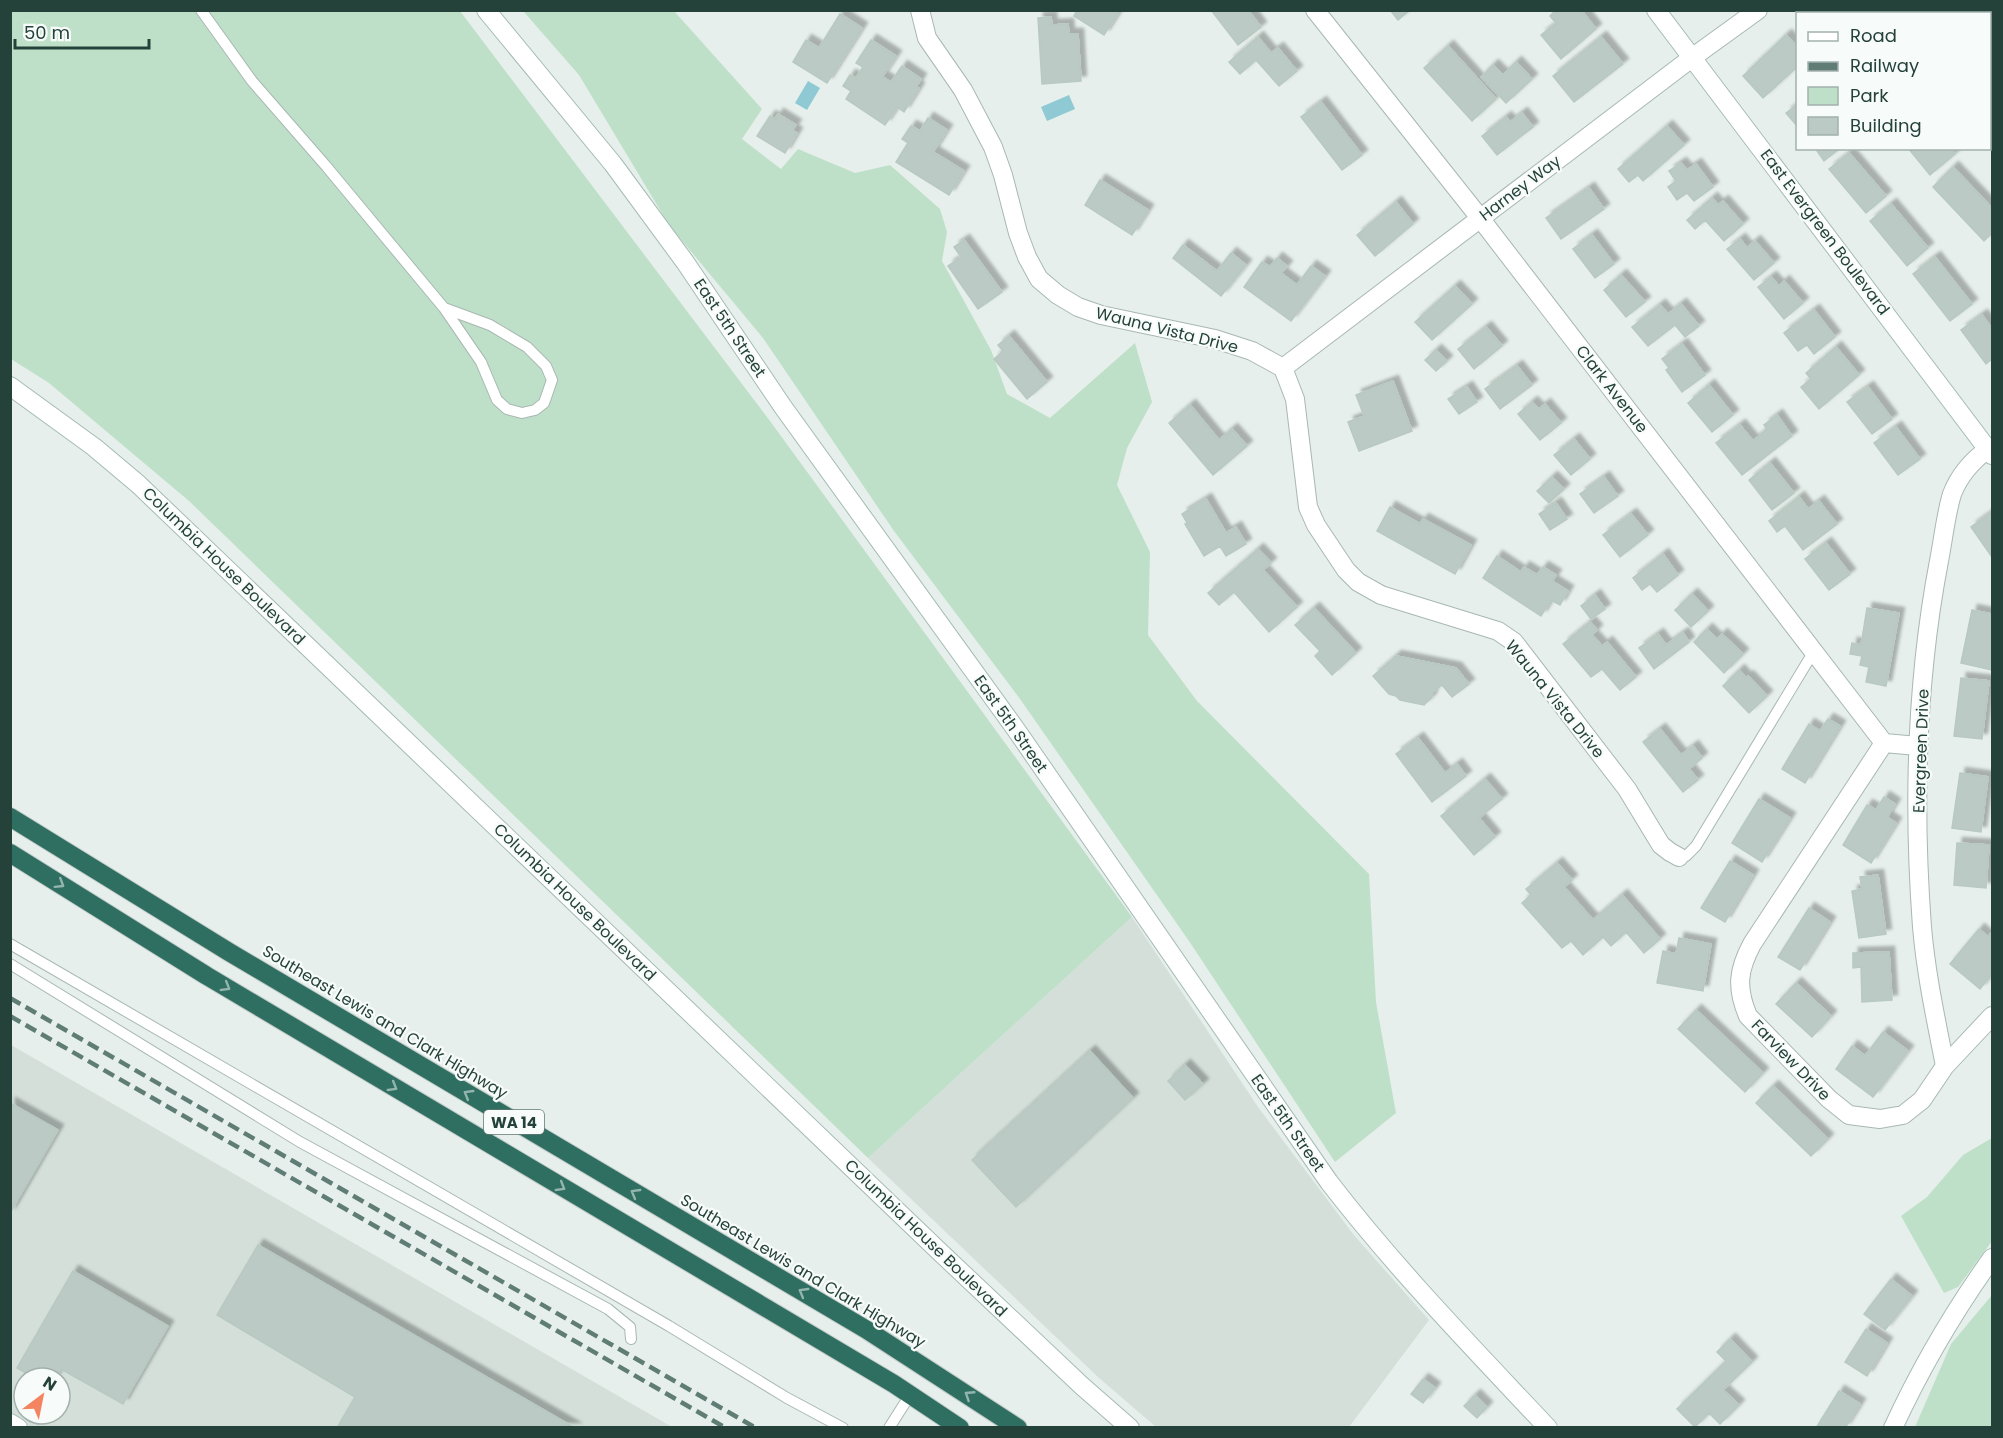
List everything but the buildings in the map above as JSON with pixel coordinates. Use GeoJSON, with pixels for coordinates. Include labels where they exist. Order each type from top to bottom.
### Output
{"type":"FeatureCollection","features":[{"type":"Feature","properties":{"kind":"highway","name":"Southeast Lewis and Clark Highway"},"geometry":{"type":"LineString","coordinates":[[10,817],[239,958],[867,1330],[1018,1428]]}},
{"type":"Feature","properties":{"kind":"highway","name":"WA 14"},"geometry":{"type":"LineString","coordinates":[[10,853],[207,976],[910,1395],[960,1428]]}},
{"type":"Feature","properties":{"kind":"street","name":"East 5th Street"},"geometry":{"type":"LineString","coordinates":[[486,10],[613,164],[685,261],[783,406],[1017,731],[1329,1182],[1420,1292],[1548,1428]]}},
{"type":"Feature","properties":{"kind":"street","name":"Wauna Vista Drive"},"geometry":{"type":"LineString","coordinates":[[920,10],[927,38],[963,90],[993,147],[1018,233],[1039,279],[1058,295],[1078,307],[1101,315],[1215,339],[1252,351],[1283,368],[1295,399],[1308,507],[1316,525],[1346,570],[1358,582],[1381,595],[1490,628],[1514,642],[1627,789],[1661,845],[1679,857]]}},
{"type":"Feature","properties":{"kind":"street","name":"Clark Avenue"},"geometry":{"type":"LineString","coordinates":[[1315,10],[1480,218],[1884,743]]}},
{"type":"Feature","properties":{"kind":"street","name":"East Evergreen Boulevard"},"geometry":{"type":"LineString","coordinates":[[1656,10],[1990,452]]}},
{"type":"Feature","properties":{"kind":"street","name":"Harney Way"},"geometry":{"type":"LineString","coordinates":[[1283,368],[1758,10]]}},
{"type":"Feature","properties":{"kind":"street","name":"Columbia House Boulevard"},"geometry":{"type":"LineString","coordinates":[[10,386],[94,447],[138,484],[949,1261],[1130,1428]]}},
{"type":"Feature","properties":{"kind":"street","name":"Evergreen Drive"},"geometry":{"type":"LineString","coordinates":[[1945,1066],[1932,1001],[1922,930],[1918,746],[1922,691],[1934,588],[1952,495],[1964,473],[1976,458],[1990,452]]}},
{"type":"Feature","properties":{"kind":"street"},"geometry":{"type":"LineString","coordinates":[[1884,743],[1918,746]]}},
{"type":"Feature","properties":{"kind":"street","name":"Farview Drive"},"geometry":{"type":"LineString","coordinates":[[1884,743],[1752,944],[1743,961],[1740,981],[1741,1000],[1748,1016],[1829,1100],[1849,1115],[1880,1119],[1903,1115],[1922,1100],[1945,1066],[1992,1016]]}},
{"type":"Feature","properties":{"kind":"street"},"geometry":{"type":"LineString","coordinates":[[1893,1428],[1936,1341],[1992,1258]]}},
{"type":"Feature","properties":{"kind":"street"},"geometry":{"type":"LineString","coordinates":[[10,1423],[18,1428]]}},
{"type":"Feature","properties":{"kind":"lane"},"geometry":{"type":"LineString","coordinates":[[201,10],[252,81],[444,308],[481,362],[497,400],[507,409],[522,413],[535,410],[544,403],[552,380],[546,366],[533,353],[489,325],[444,308]]}},
{"type":"Feature","properties":{"kind":"lane"},"geometry":{"type":"LineString","coordinates":[[1679,857],[1686,855],[1695,846],[1814,651]]}},
{"type":"Feature","properties":{"kind":"lane"},"geometry":{"type":"LineString","coordinates":[[10,944],[669,1326],[787,1398],[843,1428]]}},
{"type":"Feature","properties":{"kind":"lane"},"geometry":{"type":"LineString","coordinates":[[10,964],[300,1142],[608,1309],[630,1326],[631,1339]]}},
{"type":"Feature","properties":{"kind":"lane"},"geometry":{"type":"LineString","coordinates":[[889,1428],[910,1395]]}},
{"type":"Feature","properties":{"kind":"shaded area"},"geometry":{"type":"Polygon","coordinates":[[[1132,917],[1258,1107],[1353,1234],[1429,1320],[1349,1427],[1156,1427],[1098,1377],[868,1158],[1132,917]]]}},
{"type":"Feature","properties":{"kind":"shaded area"},"geometry":{"type":"Polygon","coordinates":[[[11,1045],[672,1427],[11,1427],[11,1045]]]}},
{"type":"Feature","properties":{"kind":"green space"},"geometry":{"type":"Polygon","coordinates":[[[527,10],[674,11],[762,109],[742,139],[781,169],[798,149],[855,173],[890,165],[940,209],[947,232],[942,261],[991,350],[1007,394],[1050,418],[1135,343],[1152,402],[1127,448],[1117,485],[1150,552],[1148,635],[1197,701],[1369,874],[1376,1002],[1396,1113],[1335,1162],[1189,941],[1020,699],[894,531],[763,338],[669,225],[579,75],[524,12],[527,10]]]}},
{"type":"Feature","properties":{"kind":"green space"},"geometry":{"type":"Polygon","coordinates":[[[10,11],[460,11],[770,421],[1132,917],[868,1158],[189,501],[49,383],[11,359],[10,11]]]}},
{"type":"Feature","properties":{"kind":"green space"},"geometry":{"type":"Polygon","coordinates":[[[1992,1138],[1992,1241],[1958,1287],[1944,1293],[1901,1216],[1927,1197],[1963,1155],[1992,1138]]]}},
{"type":"Feature","properties":{"kind":"green space"},"geometry":{"type":"Polygon","coordinates":[[[1992,1295],[1992,1427],[1915,1427],[1951,1344],[1992,1295]]]}},
{"type":"Feature","properties":{"kind":"water"},"geometry":{"type":"Polygon","coordinates":[[[808,81],[820,88],[807,110],[795,103],[808,81]]]}},
{"type":"Feature","properties":{"kind":"water"},"geometry":{"type":"Polygon","coordinates":[[[1069,95],[1075,109],[1047,121],[1041,107],[1069,95]]]}},
{"type":"Feature","properties":{"kind":"railway"},"geometry":{"type":"LineString","coordinates":[[10,998],[756,1428]]}},
{"type":"Feature","properties":{"kind":"railway"},"geometry":{"type":"LineString","coordinates":[[10,1016],[726,1428]]}}]}
